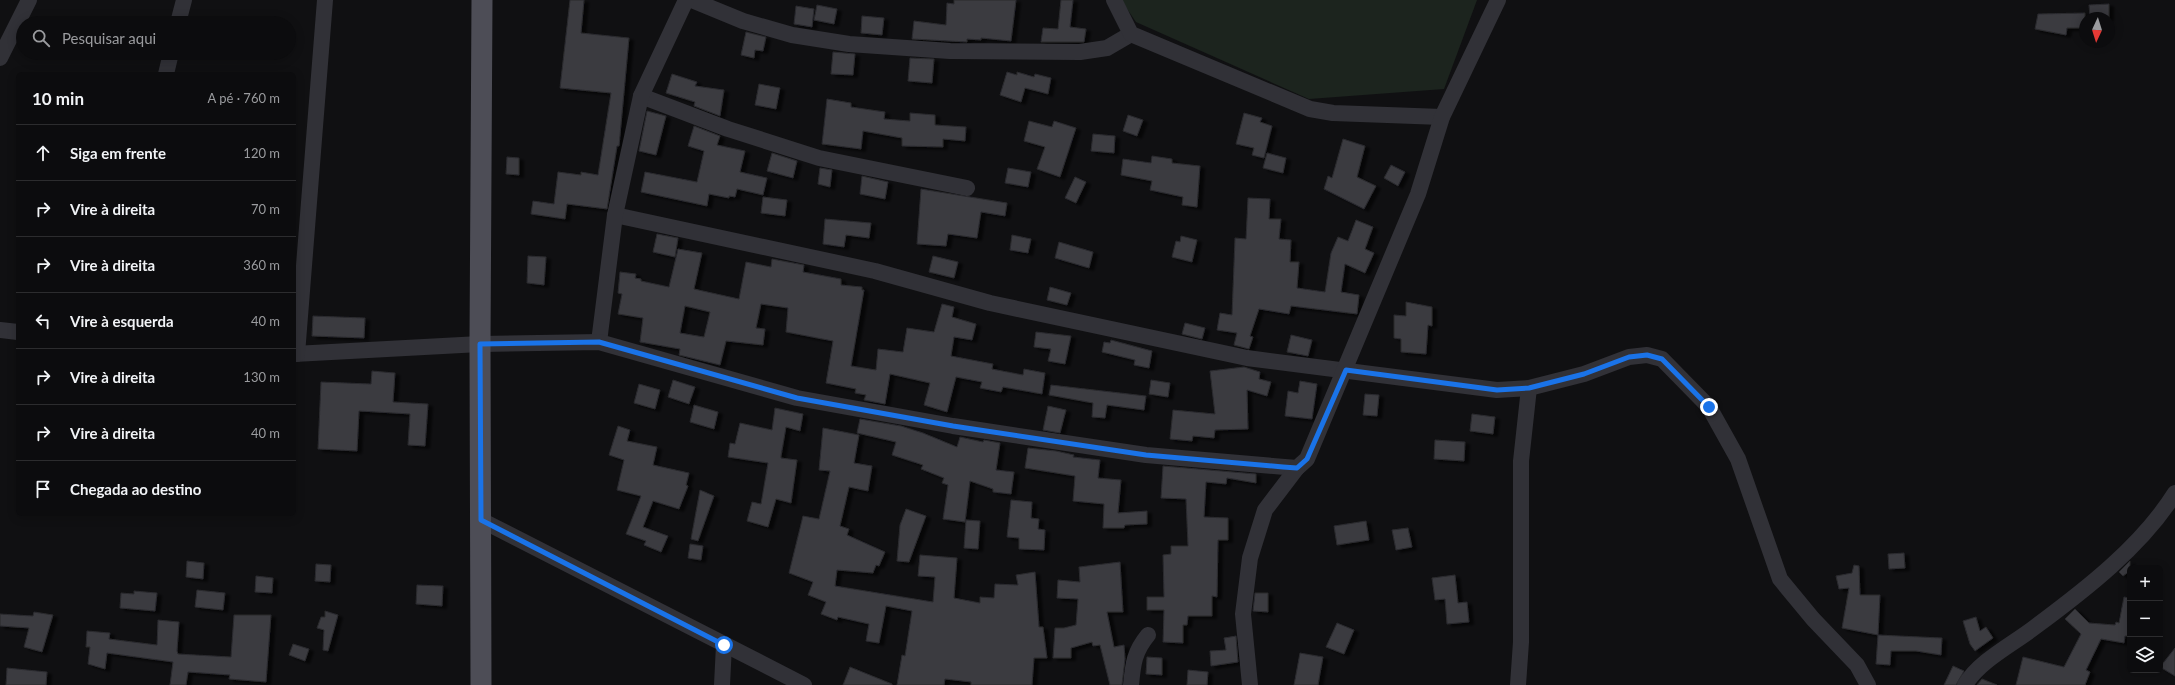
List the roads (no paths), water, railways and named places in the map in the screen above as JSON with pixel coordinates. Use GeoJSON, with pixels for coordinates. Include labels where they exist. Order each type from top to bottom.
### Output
{"type":"FeatureCollection","features":[{"type":"Feature","properties":{"kind":"main road"},"geometry":{"type":"LineString","coordinates":[[480,685],[482,0]]}},
{"type":"Feature","properties":{"kind":"street"},"geometry":{"type":"LineString","coordinates":[[21,16],[29,0]]}},
{"type":"Feature","properties":{"kind":"street"},"geometry":{"type":"LineString","coordinates":[[180,16],[184,0]]}},
{"type":"Feature","properties":{"kind":"street"},"geometry":{"type":"LineString","coordinates":[[296,342],[325,0]]}},
{"type":"Feature","properties":{"kind":"street"},"geometry":{"type":"LineString","coordinates":[[599,342],[615,215],[641,96],[686,0]]}},
{"type":"Feature","properties":{"kind":"street"},"geometry":{"type":"LineString","coordinates":[[692,0],[743,21],[792,35],[849,44],[950,51],[1080,52],[1107,48],[1131,34]]}},
{"type":"Feature","properties":{"kind":"street"},"geometry":{"type":"LineString","coordinates":[[1114,0],[1131,34],[1310,109],[1334,112],[1442,118]]}},
{"type":"Feature","properties":{"kind":"street"},"geometry":{"type":"LineString","coordinates":[[1250,685],[1243,614],[1250,558],[1264,510],[1297,468],[1307,459],[1346,370],[1418,194],[1442,118],[1498,0]]}},
{"type":"Feature","properties":{"kind":"street"},"geometry":{"type":"LineString","coordinates":[[0,58],[16,26]]}},
{"type":"Feature","properties":{"kind":"street"},"geometry":{"type":"LineString","coordinates":[[166,72],[169,60]]}},
{"type":"Feature","properties":{"kind":"street"},"geometry":{"type":"LineString","coordinates":[[641,96],[728,129],[819,158],[967,188]]}},
{"type":"Feature","properties":{"kind":"street"},"geometry":{"type":"LineString","coordinates":[[615,215],[875,272],[990,303],[1247,358],[1497,390],[1529,388],[1584,374],[1629,357],[1647,355],[1662,359],[1709,407],[1738,459],[1780,579],[1813,619],[1857,665],[1868,685]]}},
{"type":"Feature","properties":{"kind":"street"},"geometry":{"type":"LineString","coordinates":[[0,330],[16,332]]}},
{"type":"Feature","properties":{"kind":"street"},"geometry":{"type":"LineString","coordinates":[[296,354],[480,344],[599,342],[797,398],[953,426],[1146,455],[1297,468]]}},
{"type":"Feature","properties":{"kind":"street"},"geometry":{"type":"LineString","coordinates":[[1518,685],[1521,642],[1521,461],[1529,388]]}},
{"type":"Feature","properties":{"kind":"street"},"geometry":{"type":"LineString","coordinates":[[1965,685],[1985,663],[2072,599],[2118,558],[2161,515],[2175,493]]}},
{"type":"Feature","properties":{"kind":"street"},"geometry":{"type":"LineString","coordinates":[[481,520],[804,685]]}},
{"type":"Feature","properties":{"kind":"street"},"geometry":{"type":"LineString","coordinates":[[1130,685],[1134,661],[1139,647],[1148,635]]}},
{"type":"Feature","properties":{"kind":"street"},"geometry":{"type":"LineString","coordinates":[[722,685],[724,645]]}}]}
